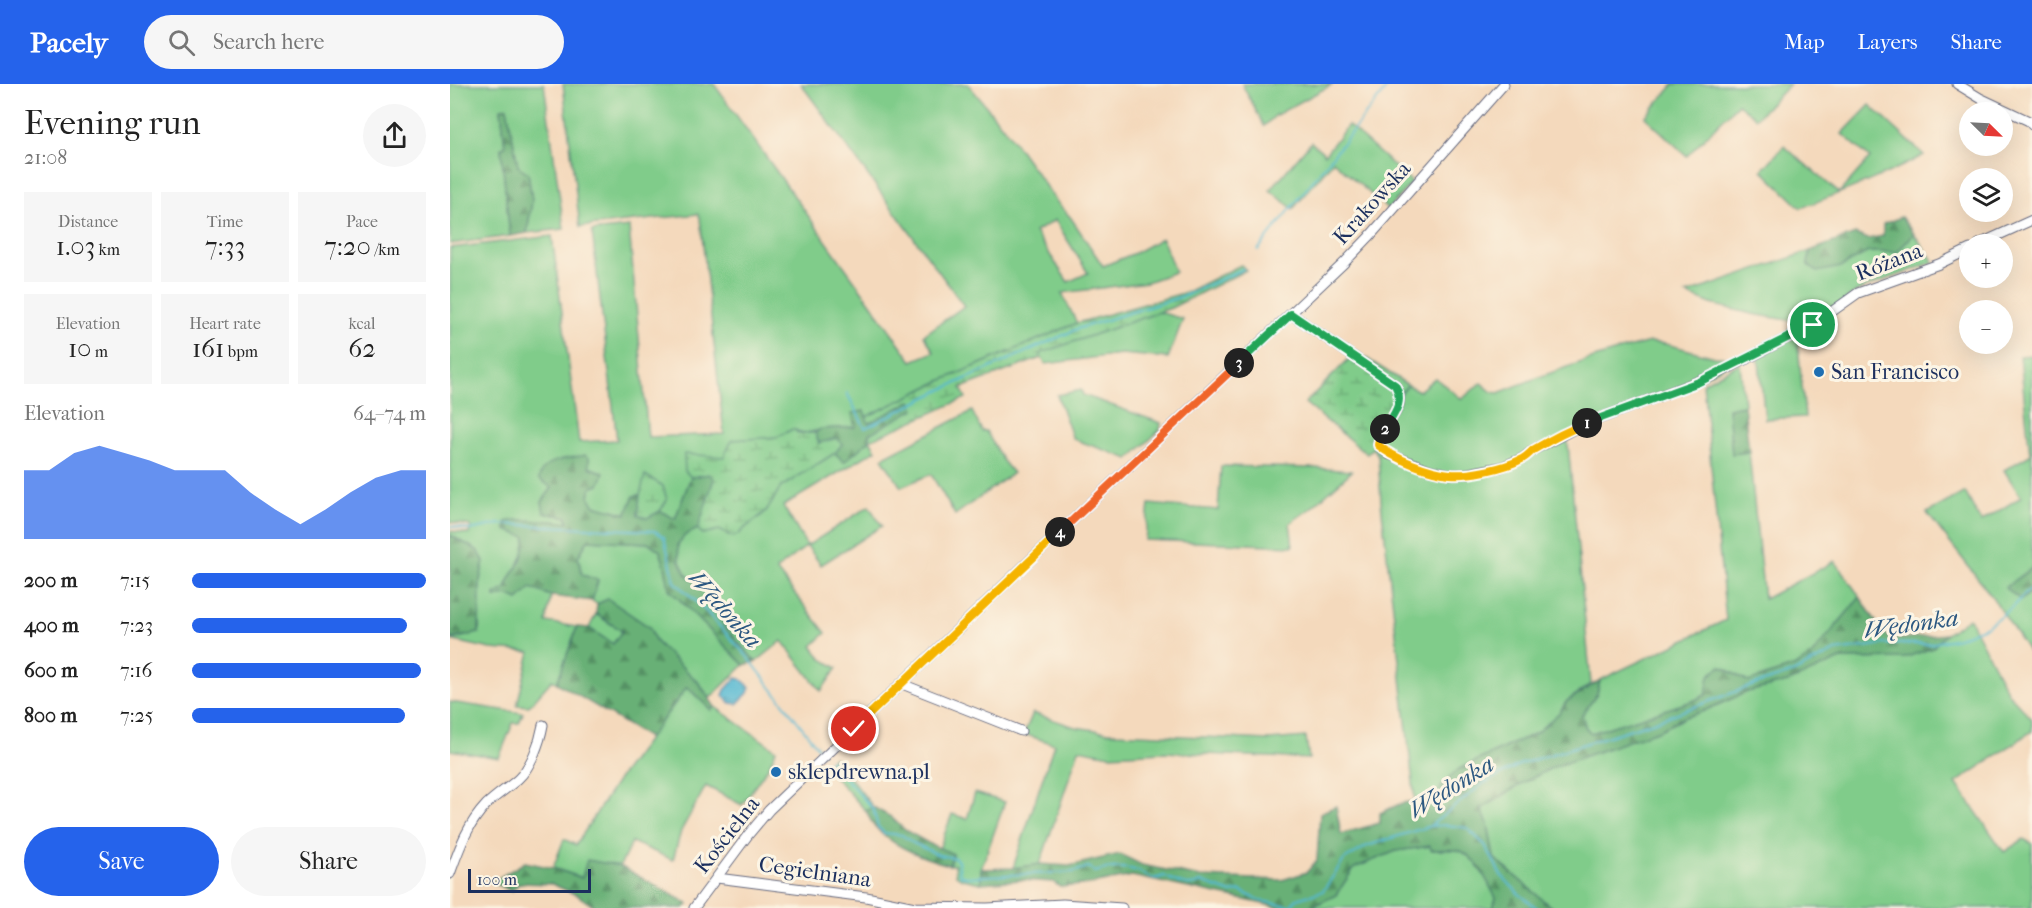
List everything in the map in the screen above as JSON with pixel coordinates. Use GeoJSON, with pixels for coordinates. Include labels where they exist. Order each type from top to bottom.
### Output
{"type":"FeatureCollection","features":[{"type":"Feature","properties":{"kind":"street","name":"Krakowska"},"geometry":{"type":"LineString","coordinates":[[1263,341],[1369,237],[1504,84]]}},
{"type":"Feature","properties":{"kind":"street"},"geometry":{"type":"LineString","coordinates":[[1957,84],[2029,121],[2032,125]]}},
{"type":"Feature","properties":{"kind":"street"},"geometry":{"type":"LineString","coordinates":[[2001,234],[2032,220]]}},
{"type":"Feature","properties":{"kind":"street","name":"Różana"},"geometry":{"type":"LineString","coordinates":[[1291,314],[1395,385],[1400,392],[1397,411],[1379,439],[1378,445],[1388,454],[1431,470],[1463,474],[1502,467],[1523,458],[1533,450],[1580,426],[1699,382],[1813,325],[1858,293],[1940,264],[1959,254]]}},
{"type":"Feature","properties":{"kind":"street","name":"Kościelna"},"geometry":{"type":"LineString","coordinates":[[694,908],[769,810],[1263,341]]}},
{"type":"Feature","properties":{"kind":"street"},"geometry":{"type":"LineString","coordinates":[[902,684],[1021,731]]}},
{"type":"Feature","properties":{"kind":"street"},"geometry":{"type":"LineString","coordinates":[[450,874],[465,833],[486,806],[519,778],[528,766],[542,734],[543,725]]}},
{"type":"Feature","properties":{"kind":"street","name":"Cegielniana"},"geometry":{"type":"LineString","coordinates":[[717,878],[866,897],[915,907],[987,908],[1063,904],[1122,908]]}},
{"type":"Feature","properties":{"kind":"green space"},"geometry":{"type":"Polygon","coordinates":[[[450,84],[544,84],[564,229],[527,233],[532,201],[528,173],[518,167],[501,108],[505,146],[501,148],[510,236],[450,244],[450,84]]]}},
{"type":"Feature","properties":{"kind":"green space"},"geometry":{"type":"Polygon","coordinates":[[[563,84],[714,84],[912,361],[934,352],[924,335],[964,306],[801,84],[968,84],[1008,133],[1056,201],[1071,218],[1103,266],[1135,253],[1162,238],[1175,272],[1147,282],[1062,293],[1077,323],[938,382],[866,417],[863,411],[853,413],[855,427],[806,433],[793,429],[777,437],[762,440],[724,457],[685,470],[691,477],[675,519],[660,511],[667,500],[646,476],[640,495],[634,496],[627,514],[594,505],[589,496],[591,488],[599,485],[589,467],[589,458],[561,459],[552,488],[542,502],[567,517],[568,522],[518,520],[506,522],[506,530],[526,537],[522,557],[506,589],[495,594],[496,597],[507,595],[518,599],[531,588],[551,596],[546,622],[577,627],[557,683],[552,680],[529,706],[517,705],[530,652],[491,649],[450,640],[479,633],[480,580],[484,561],[477,550],[450,535],[450,531],[469,534],[471,526],[450,522],[450,248],[552,236],[579,442],[617,440],[592,231],[629,227],[648,437],[724,434],[698,214],[580,227],[563,84]],[[1055,220],[1035,232],[1068,282],[1088,273],[1055,220]]]}},
{"type":"Feature","properties":{"kind":"green space"},"geometry":{"type":"Polygon","coordinates":[[[1242,84],[1333,84],[1276,115],[1264,126],[1242,84]]]}},
{"type":"Feature","properties":{"kind":"green space"},"geometry":{"type":"Polygon","coordinates":[[[1674,84],[1790,84],[1756,118],[1738,104],[1687,156],[1645,117],[1674,84]]]}},
{"type":"Feature","properties":{"kind":"green space"},"geometry":{"type":"Polygon","coordinates":[[[1870,105],[1924,155],[1879,177],[1848,190],[1801,208],[1762,170],[1784,146],[1839,193],[1870,158],[1842,134],[1870,105]]]}},
{"type":"Feature","properties":{"kind":"green space"},"geometry":{"type":"Polygon","coordinates":[[[507,107],[518,166],[528,173],[532,201],[527,233],[510,236],[501,148],[505,146],[501,108],[507,107]]]}},
{"type":"Feature","properties":{"kind":"green space"},"geometry":{"type":"Polygon","coordinates":[[[1348,125],[1412,182],[1388,209],[1333,161],[1293,209],[1270,190],[1311,142],[1325,154],[1348,125]]]}},
{"type":"Feature","properties":{"kind":"green space"},"geometry":{"type":"Polygon","coordinates":[[[1901,217],[1914,234],[1897,252],[1868,252],[1841,267],[1817,272],[1808,265],[1810,251],[1855,234],[1868,239],[1883,236],[1883,224],[1901,217]]]}},
{"type":"Feature","properties":{"kind":"green space"},"geometry":{"type":"Polygon","coordinates":[[[1914,234],[1934,262],[1861,289],[1816,321],[1788,320],[1752,314],[1711,304],[1686,294],[1810,251],[1808,265],[1841,267],[1868,252],[1897,252],[1914,234]]]}},
{"type":"Feature","properties":{"kind":"green space"},"geometry":{"type":"Polygon","coordinates":[[[1241,265],[1246,270],[1171,308],[1041,353],[1041,358],[961,388],[966,398],[870,440],[869,434],[915,409],[911,401],[869,423],[866,417],[938,382],[1077,323],[1187,292],[1241,265]]]}},
{"type":"Feature","properties":{"kind":"green space"},"geometry":{"type":"Polygon","coordinates":[[[1159,312],[1183,319],[1168,358],[1121,354],[1046,364],[1041,358],[1041,353],[1159,312]]]}},
{"type":"Feature","properties":{"kind":"green space"},"geometry":{"type":"Polygon","coordinates":[[[1797,335],[1805,417],[1765,419],[1758,353],[1797,335]]]}},
{"type":"Feature","properties":{"kind":"green space"},"geometry":{"type":"Polygon","coordinates":[[[1650,342],[1715,357],[1740,358],[1700,379],[1567,434],[1591,684],[1567,701],[1559,713],[1536,733],[1459,769],[1437,798],[1415,801],[1381,502],[1378,455],[1373,448],[1387,414],[1408,385],[1419,391],[1435,378],[1462,399],[1481,383],[1492,392],[1498,393],[1573,365],[1650,342]]]}},
{"type":"Feature","properties":{"kind":"green space"},"geometry":{"type":"Polygon","coordinates":[[[1355,351],[1408,385],[1398,395],[1373,448],[1367,454],[1305,403],[1355,351]]]}},
{"type":"Feature","properties":{"kind":"green space"},"geometry":{"type":"Polygon","coordinates":[[[2032,355],[2032,568],[2005,588],[2021,600],[2032,591],[2032,653],[2030,654],[1993,598],[1927,513],[1965,492],[1981,522],[2021,497],[2004,470],[2030,455],[2020,356],[2032,355]]]}},
{"type":"Feature","properties":{"kind":"green space"},"geometry":{"type":"Polygon","coordinates":[[[1740,363],[1744,405],[1728,408],[1732,453],[1749,452],[1764,599],[1835,561],[1860,597],[1812,655],[1796,666],[1748,682],[1721,666],[1709,676],[1707,694],[1693,701],[1591,733],[1586,728],[1581,715],[1597,694],[1600,680],[1726,620],[1703,383],[1740,363]]]}},
{"type":"Feature","properties":{"kind":"green space"},"geometry":{"type":"Polygon","coordinates":[[[1081,390],[1083,395],[1161,423],[1160,430],[1129,459],[1073,439],[1057,395],[1081,390]]]}},
{"type":"Feature","properties":{"kind":"green space"},"geometry":{"type":"Polygon","coordinates":[[[912,400],[915,409],[870,434],[870,440],[844,462],[835,453],[842,444],[819,443],[815,433],[821,429],[855,427],[852,413],[864,411],[869,423],[912,400]]]}},
{"type":"Feature","properties":{"kind":"green space"},"geometry":{"type":"Polygon","coordinates":[[[1744,405],[1749,452],[1732,454],[1728,408],[1744,405]]]}},
{"type":"Feature","properties":{"kind":"green space"},"geometry":{"type":"Polygon","coordinates":[[[972,411],[982,431],[986,431],[1003,461],[1013,473],[955,515],[931,474],[901,487],[882,458],[972,411]]]}},
{"type":"Feature","properties":{"kind":"green space"},"geometry":{"type":"Polygon","coordinates":[[[793,429],[798,433],[815,433],[819,443],[837,438],[842,444],[835,453],[781,487],[765,512],[738,535],[731,536],[719,530],[702,534],[698,529],[714,479],[709,474],[691,477],[685,471],[684,454],[724,457],[732,440],[777,437],[793,429]]]}},
{"type":"Feature","properties":{"kind":"green space"},"geometry":{"type":"Polygon","coordinates":[[[870,440],[876,450],[783,506],[807,546],[776,570],[826,633],[812,646],[822,659],[837,668],[821,691],[782,641],[756,662],[724,626],[720,605],[686,574],[679,560],[678,544],[685,535],[698,529],[702,534],[719,530],[731,536],[738,535],[765,512],[781,487],[835,453],[844,461],[870,440]]]}},
{"type":"Feature","properties":{"kind":"green space"},"geometry":{"type":"Polygon","coordinates":[[[585,455],[589,458],[589,467],[604,473],[599,485],[591,488],[589,496],[594,505],[626,514],[634,496],[640,495],[638,515],[647,518],[660,511],[675,519],[691,477],[710,474],[714,479],[698,529],[685,535],[678,544],[679,560],[686,574],[720,605],[724,626],[756,662],[744,665],[669,589],[660,551],[649,543],[588,540],[578,557],[582,575],[598,580],[592,601],[551,596],[531,588],[518,600],[507,595],[495,597],[495,594],[506,589],[522,557],[526,540],[526,537],[506,530],[506,522],[518,520],[568,522],[567,517],[544,513],[542,502],[552,488],[539,479],[541,472],[550,463],[585,455]]]}},
{"type":"Feature","properties":{"kind":"green space"},"geometry":{"type":"Polygon","coordinates":[[[1221,466],[1352,471],[1311,508],[1290,523],[1293,546],[1145,540],[1149,504],[1218,510],[1221,466]]]}},
{"type":"Feature","properties":{"kind":"green space"},"geometry":{"type":"Polygon","coordinates":[[[645,475],[663,486],[667,500],[660,511],[647,518],[638,515],[645,475]]]}},
{"type":"Feature","properties":{"kind":"green space"},"geometry":{"type":"Polygon","coordinates":[[[869,506],[882,526],[821,565],[807,546],[869,506]]]}},
{"type":"Feature","properties":{"kind":"green space"},"geometry":{"type":"Polygon","coordinates":[[[450,535],[477,550],[484,561],[480,580],[479,633],[450,639],[450,535]]]}},
{"type":"Feature","properties":{"kind":"green space"},"geometry":{"type":"Polygon","coordinates":[[[588,540],[649,543],[660,551],[669,589],[744,665],[710,698],[698,682],[656,642],[649,627],[608,599],[597,604],[592,601],[598,580],[582,575],[578,557],[588,540]]]}},
{"type":"Feature","properties":{"kind":"green space"},"geometry":{"type":"Polygon","coordinates":[[[2032,568],[2032,591],[2021,600],[2005,588],[2032,568]]]}},
{"type":"Feature","properties":{"kind":"green space"},"geometry":{"type":"Polygon","coordinates":[[[1860,597],[1891,640],[1946,634],[1932,648],[1904,658],[1841,659],[1791,681],[1747,692],[1685,717],[1660,730],[1551,768],[1481,809],[1488,824],[1494,858],[1552,908],[1493,908],[1496,898],[1473,860],[1461,851],[1431,850],[1430,846],[1396,851],[1354,868],[1336,895],[1309,908],[1282,908],[1132,876],[1092,884],[1060,887],[1053,882],[1022,880],[981,883],[981,869],[1040,864],[1069,866],[1120,854],[1142,865],[1201,877],[1282,880],[1307,872],[1317,860],[1320,813],[1336,806],[1341,834],[1380,823],[1380,813],[1402,803],[1437,798],[1442,785],[1459,769],[1536,733],[1559,713],[1567,701],[1600,680],[1597,694],[1582,715],[1586,728],[1591,733],[1706,695],[1709,676],[1721,666],[1748,682],[1796,666],[1812,655],[1860,597]]]}},
{"type":"Feature","properties":{"kind":"green space"},"geometry":{"type":"Polygon","coordinates":[[[608,599],[649,627],[656,642],[698,682],[715,707],[711,710],[687,687],[649,738],[557,683],[577,627],[589,628],[613,644],[622,631],[596,614],[597,604],[608,599]]]}},
{"type":"Feature","properties":{"kind":"green space"},"geometry":{"type":"Polygon","coordinates":[[[596,614],[622,631],[613,644],[589,628],[596,614]]]}},
{"type":"Feature","properties":{"kind":"green space"},"geometry":{"type":"Polygon","coordinates":[[[1969,618],[2008,693],[2032,719],[2032,731],[1956,783],[2004,852],[2024,839],[2032,844],[2032,908],[1552,908],[1494,858],[1488,824],[1481,809],[1551,768],[1679,721],[1747,692],[1791,681],[1841,659],[1904,658],[1932,648],[1946,634],[1969,618]]]}},
{"type":"Feature","properties":{"kind":"green space"},"geometry":{"type":"Polygon","coordinates":[[[687,687],[711,710],[715,707],[776,750],[769,766],[742,805],[706,786],[681,831],[673,860],[632,842],[620,866],[587,861],[582,878],[553,868],[564,839],[576,845],[619,778],[687,687]]]}},
{"type":"Feature","properties":{"kind":"green space"},"geometry":{"type":"Polygon","coordinates":[[[450,702],[523,713],[519,723],[513,723],[499,758],[450,750],[450,702]]]}},
{"type":"Feature","properties":{"kind":"green space"},"geometry":{"type":"Polygon","coordinates":[[[1033,713],[1075,727],[1116,733],[1269,740],[1306,737],[1309,759],[1164,752],[1110,755],[1079,749],[1040,864],[1013,868],[1054,744],[1024,734],[1033,713]]]}},
{"type":"Feature","properties":{"kind":"green space"},"geometry":{"type":"Polygon","coordinates":[[[834,757],[873,807],[866,811],[825,766],[834,757]]]}},
{"type":"Feature","properties":{"kind":"green space"},"geometry":{"type":"Polygon","coordinates":[[[975,793],[1005,802],[981,869],[981,883],[962,879],[956,875],[955,865],[949,865],[953,854],[939,849],[952,814],[967,819],[975,793]]]}},
{"type":"Feature","properties":{"kind":"green space"},"geometry":{"type":"Polygon","coordinates":[[[873,807],[891,817],[905,830],[953,854],[949,865],[918,855],[888,839],[872,823],[866,811],[873,807]]]}},
{"type":"Feature","properties":{"kind":"green space"},"geometry":{"type":"Polygon","coordinates":[[[1431,846],[1432,850],[1461,851],[1473,860],[1496,898],[1493,908],[1309,908],[1336,895],[1354,868],[1396,851],[1431,846]]]}},
{"type":"Feature","properties":{"kind":"green space"},"geometry":{"type":"Polygon","coordinates":[[[587,860],[620,866],[689,904],[684,908],[596,908],[577,895],[552,884],[520,883],[511,891],[492,882],[525,862],[582,878],[587,860]]]}},
{"type":"Feature","properties":{"kind":"water"},"geometry":{"type":"Polygon","coordinates":[[[736,678],[741,679],[750,687],[748,693],[737,704],[731,703],[723,696],[725,690],[736,678]]]}},
{"type":"Feature","properties":{"kind":"waterway"},"geometry":{"type":"LineString","coordinates":[[1258,250],[1389,85]]}},
{"type":"Feature","properties":{"kind":"waterway"},"geometry":{"type":"LineString","coordinates":[[847,393],[865,428],[941,390],[1077,329],[1184,296],[1243,269]]}},
{"type":"Feature","properties":{"kind":"waterway","name":"Wędonka"},"geometry":{"type":"LineString","coordinates":[[450,526],[470,530],[499,524],[655,531],[664,537],[675,582],[702,607],[747,656],[822,753]]}},
{"type":"Feature","properties":{"kind":"waterway","name":"Wędonka"},"geometry":{"type":"LineString","coordinates":[[829,760],[873,809],[878,827],[884,833],[902,835],[913,843],[939,855],[955,858],[958,861],[960,875],[965,877],[1073,872],[1089,867],[1095,872],[1122,868],[1133,869],[1150,878],[1164,876],[1187,885],[1201,882],[1232,893],[1240,891],[1261,901],[1290,906],[1297,899],[1323,891],[1344,860],[1367,846],[1430,826],[1484,783],[1521,764],[1650,723],[1792,673],[1835,651],[1885,644],[1929,644],[1958,638],[1987,626],[2011,608],[2032,587]]}},
{"type":"Feature","properties":{"kind":"waterway"},"geometry":{"type":"LineString","coordinates":[[1430,826],[1447,825],[1467,828],[1485,845],[1501,875],[1537,908]]}},
{"type":"Feature","properties":{"kind":"place","name":"San Francisco"},"geometry":{"type":"Point","coordinates":[1819,372]}},
{"type":"Feature","properties":{"kind":"place","name":"sklepdrewna.pl"},"geometry":{"type":"Point","coordinates":[776,772]}},
{"type":"Feature","properties":{"kind":"route"},"geometry":{"type":"LineString","coordinates":[[854,729],[1291,314],[1381,374],[1400,392],[1397,411],[1379,439],[1378,445],[1388,454],[1431,470],[1450,474],[1502,467],[1523,458],[1533,450],[1580,426],[1699,382],[1813,325]]}}]}
